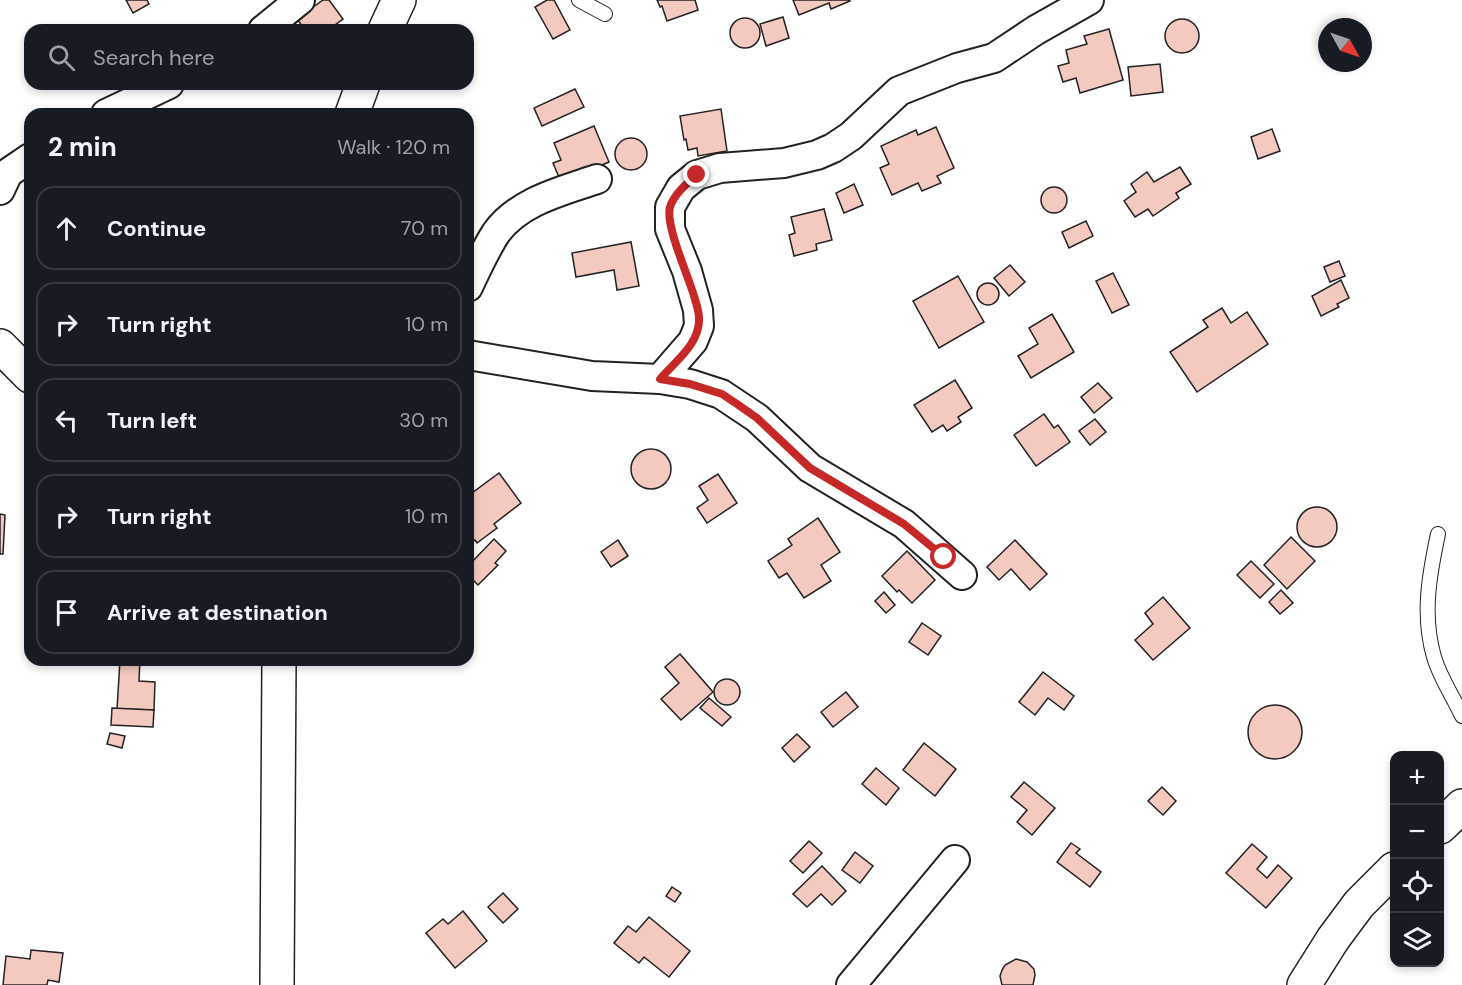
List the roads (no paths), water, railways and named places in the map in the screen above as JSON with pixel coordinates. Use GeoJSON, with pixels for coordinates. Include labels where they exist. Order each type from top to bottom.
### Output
{"type":"FeatureCollection","features":[{"type":"Feature","properties":{"kind":"street"},"geometry":{"type":"LineString","coordinates":[[270,24],[300,0]]}},
{"type":"Feature","properties":{"kind":"street"},"geometry":{"type":"LineString","coordinates":[[388,24],[399,0]]}},
{"type":"Feature","properties":{"kind":"street"},"geometry":{"type":"LineString","coordinates":[[660,379],[693,341],[699,326],[693,291],[670,230],[670,207],[681,188],[697,175],[720,168],[784,163],[817,155],[833,148],[851,136],[899,91],[957,68],[994,58],[1036,30],[1089,0]]}},
{"type":"Feature","properties":{"kind":"street"},"geometry":{"type":"LineString","coordinates":[[119,108],[156,90]]}},
{"type":"Feature","properties":{"kind":"street"},"geometry":{"type":"LineString","coordinates":[[354,108],[361,90]]}},
{"type":"Feature","properties":{"kind":"street"},"geometry":{"type":"LineString","coordinates":[[474,274],[498,231],[521,210],[539,200],[597,179]]}},
{"type":"Feature","properties":{"kind":"street"},"geometry":{"type":"LineString","coordinates":[[0,346],[24,370]]}},
{"type":"Feature","properties":{"kind":"street"},"geometry":{"type":"LineString","coordinates":[[474,356],[592,376],[660,379],[690,384],[722,394],[757,418],[810,468],[904,524],[962,575]]}},
{"type":"Feature","properties":{"kind":"street"},"geometry":{"type":"LineString","coordinates":[[277,985],[279,666]]}},
{"type":"Feature","properties":{"kind":"street"},"geometry":{"type":"LineString","coordinates":[[1444,823],[1462,806]]}},
{"type":"Feature","properties":{"kind":"street"},"geometry":{"type":"LineString","coordinates":[[851,985],[955,860]]}},
{"type":"Feature","properties":{"kind":"street"},"geometry":{"type":"LineString","coordinates":[[1304,985],[1333,939],[1359,904],[1390,874]]}},
{"type":"Feature","properties":{"kind":"lane"},"geometry":{"type":"LineString","coordinates":[[579,0],[604,14]]}},
{"type":"Feature","properties":{"kind":"lane"},"geometry":{"type":"LineString","coordinates":[[1438,534],[1429,574],[1427,625],[1435,659],[1462,716]]}}]}
